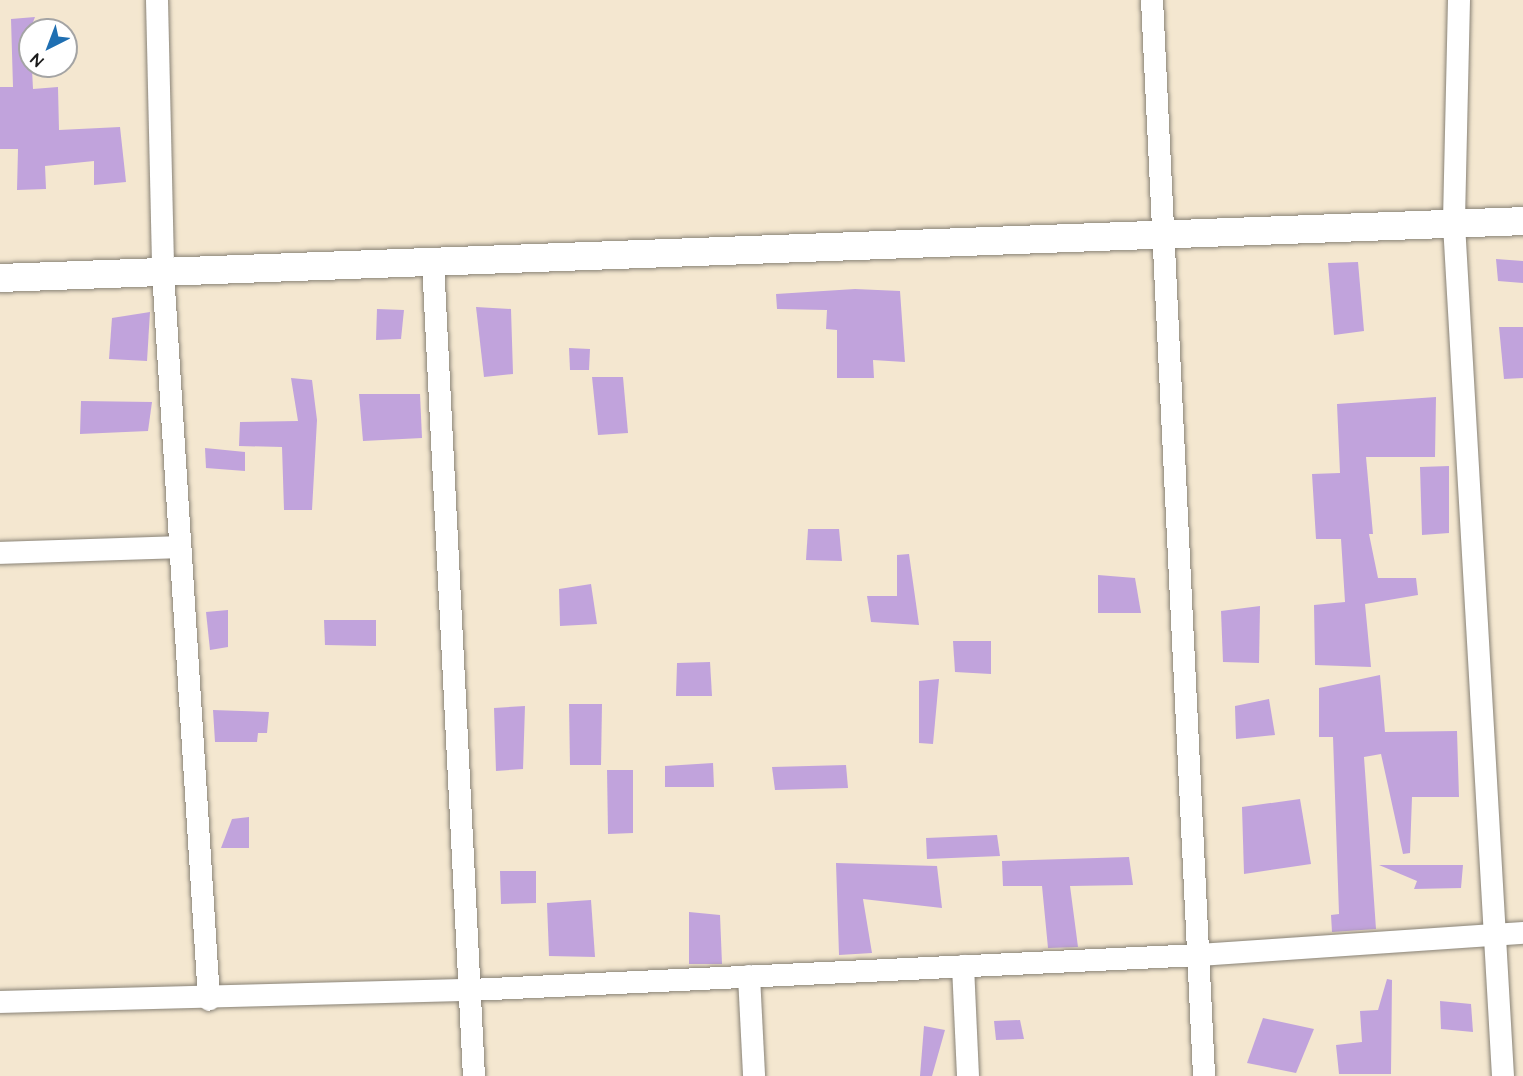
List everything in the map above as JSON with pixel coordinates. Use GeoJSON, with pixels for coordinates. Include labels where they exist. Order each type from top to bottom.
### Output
{"type":"FeatureCollection","features":[{"type":"Feature","properties":{"kind":"street"},"geometry":{"type":"LineString","coordinates":[[157,0],[163,272],[209,1000]]}},
{"type":"Feature","properties":{"kind":"street"},"geometry":{"type":"LineString","coordinates":[[1152,0],[1160,236],[1204,1076]]}},
{"type":"Feature","properties":{"kind":"street"},"geometry":{"type":"LineString","coordinates":[[1459,0],[1454,224],[1497,933],[1503,1076]]}},
{"type":"Feature","properties":{"kind":"street"},"geometry":{"type":"LineString","coordinates":[[0,278],[1523,221]]}},
{"type":"Feature","properties":{"kind":"street"},"geometry":{"type":"LineString","coordinates":[[433,262],[474,1076]]}},
{"type":"Feature","properties":{"kind":"street"},"geometry":{"type":"LineString","coordinates":[[0,553],[180,547]]}},
{"type":"Feature","properties":{"kind":"street"},"geometry":{"type":"LineString","coordinates":[[0,1002],[209,1000],[471,990],[1199,955],[1523,933]]}},
{"type":"Feature","properties":{"kind":"street"},"geometry":{"type":"LineString","coordinates":[[963,966],[968,1076]]}},
{"type":"Feature","properties":{"kind":"street"},"geometry":{"type":"LineString","coordinates":[[749,976],[754,1076]]}},
{"type":"Feature","properties":{"kind":"building"},"geometry":{"type":"Polygon","coordinates":[[[18,18],[18,78],[32,78],[33,89],[58,87],[59,130],[120,127],[126,182],[94,185],[94,161],[45,166],[46,189],[17,190],[18,149],[0,149],[0,87],[13,87],[11,19],[18,18]]]}},
{"type":"Feature","properties":{"kind":"building"},"geometry":{"type":"Polygon","coordinates":[[[1496,259],[1523,261],[1523,283],[1498,281],[1496,259]]]}},
{"type":"Feature","properties":{"kind":"building"},"geometry":{"type":"Polygon","coordinates":[[[1358,262],[1364,331],[1334,335],[1328,263],[1358,262]]]}},
{"type":"Feature","properties":{"kind":"building"},"geometry":{"type":"Polygon","coordinates":[[[855,289],[900,291],[905,362],[873,360],[874,378],[837,378],[837,330],[826,329],[827,310],[777,309],[776,294],[855,289]]]}},
{"type":"Feature","properties":{"kind":"building"},"geometry":{"type":"Polygon","coordinates":[[[476,307],[511,309],[513,374],[484,377],[476,307]]]}},
{"type":"Feature","properties":{"kind":"building"},"geometry":{"type":"Polygon","coordinates":[[[377,309],[404,310],[401,339],[376,340],[377,309]]]}},
{"type":"Feature","properties":{"kind":"building"},"geometry":{"type":"Polygon","coordinates":[[[150,312],[147,361],[109,359],[112,318],[150,312]]]}},
{"type":"Feature","properties":{"kind":"building"},"geometry":{"type":"Polygon","coordinates":[[[1499,327],[1523,327],[1523,378],[1504,379],[1499,327]]]}},
{"type":"Feature","properties":{"kind":"building"},"geometry":{"type":"Polygon","coordinates":[[[569,348],[590,349],[589,370],[570,370],[569,348]]]}},
{"type":"Feature","properties":{"kind":"building"},"geometry":{"type":"Polygon","coordinates":[[[592,377],[623,377],[628,433],[598,435],[592,377]]]}},
{"type":"Feature","properties":{"kind":"building"},"geometry":{"type":"Polygon","coordinates":[[[291,378],[312,380],[317,420],[312,510],[284,510],[282,447],[239,446],[240,422],[298,421],[291,378]]]}},
{"type":"Feature","properties":{"kind":"building"},"geometry":{"type":"Polygon","coordinates":[[[359,394],[420,394],[422,438],[363,441],[359,394]]]}},
{"type":"Feature","properties":{"kind":"building"},"geometry":{"type":"Polygon","coordinates":[[[1436,397],[1435,457],[1366,457],[1373,534],[1369,534],[1378,578],[1416,578],[1418,595],[1365,604],[1371,667],[1315,665],[1314,605],[1345,602],[1341,539],[1316,539],[1312,474],[1340,473],[1337,404],[1436,397]]]}},
{"type":"Feature","properties":{"kind":"building"},"geometry":{"type":"Polygon","coordinates":[[[81,401],[152,402],[148,431],[80,434],[81,401]]]}},
{"type":"Feature","properties":{"kind":"building"},"geometry":{"type":"Polygon","coordinates":[[[205,448],[245,452],[245,471],[206,468],[205,448]]]}},
{"type":"Feature","properties":{"kind":"building"},"geometry":{"type":"Polygon","coordinates":[[[1449,466],[1449,533],[1422,535],[1420,467],[1449,466]]]}},
{"type":"Feature","properties":{"kind":"building"},"geometry":{"type":"Polygon","coordinates":[[[808,529],[839,529],[842,561],[806,560],[808,529]]]}},
{"type":"Feature","properties":{"kind":"building"},"geometry":{"type":"Polygon","coordinates":[[[909,554],[919,625],[871,622],[867,596],[897,596],[897,555],[909,554]]]}},
{"type":"Feature","properties":{"kind":"building"},"geometry":{"type":"Polygon","coordinates":[[[1098,575],[1135,578],[1141,613],[1098,613],[1098,575]]]}},
{"type":"Feature","properties":{"kind":"building"},"geometry":{"type":"Polygon","coordinates":[[[591,584],[597,624],[560,626],[559,589],[591,584]]]}},
{"type":"Feature","properties":{"kind":"building"},"geometry":{"type":"Polygon","coordinates":[[[1260,606],[1259,663],[1223,662],[1221,611],[1260,606]]]}},
{"type":"Feature","properties":{"kind":"building"},"geometry":{"type":"Polygon","coordinates":[[[228,610],[228,647],[210,650],[206,612],[228,610]]]}},
{"type":"Feature","properties":{"kind":"building"},"geometry":{"type":"Polygon","coordinates":[[[324,620],[376,620],[376,646],[325,645],[324,620]]]}},
{"type":"Feature","properties":{"kind":"building"},"geometry":{"type":"Polygon","coordinates":[[[953,641],[991,641],[991,674],[955,672],[953,641]]]}},
{"type":"Feature","properties":{"kind":"building"},"geometry":{"type":"Polygon","coordinates":[[[710,662],[712,696],[676,696],[677,663],[710,662]]]}},
{"type":"Feature","properties":{"kind":"building"},"geometry":{"type":"Polygon","coordinates":[[[1380,675],[1385,732],[1457,731],[1459,797],[1412,797],[1410,853],[1403,854],[1381,754],[1364,757],[1376,929],[1332,932],[1331,915],[1339,914],[1333,737],[1319,737],[1319,688],[1380,675]]]}},
{"type":"Feature","properties":{"kind":"building"},"geometry":{"type":"Polygon","coordinates":[[[939,679],[933,744],[919,743],[919,681],[939,679]]]}},
{"type":"Feature","properties":{"kind":"building"},"geometry":{"type":"Polygon","coordinates":[[[1269,699],[1275,735],[1236,739],[1235,706],[1269,699]]]}},
{"type":"Feature","properties":{"kind":"building"},"geometry":{"type":"Polygon","coordinates":[[[569,704],[602,704],[601,765],[570,765],[569,704]]]}},
{"type":"Feature","properties":{"kind":"building"},"geometry":{"type":"Polygon","coordinates":[[[525,706],[523,769],[496,771],[494,708],[525,706]]]}},
{"type":"Feature","properties":{"kind":"building"},"geometry":{"type":"Polygon","coordinates":[[[213,710],[269,712],[267,733],[258,733],[257,742],[215,742],[213,710]]]}},
{"type":"Feature","properties":{"kind":"building"},"geometry":{"type":"Polygon","coordinates":[[[713,763],[714,787],[665,787],[665,766],[713,763]]]}},
{"type":"Feature","properties":{"kind":"building"},"geometry":{"type":"Polygon","coordinates":[[[846,765],[848,788],[775,790],[772,767],[846,765]]]}},
{"type":"Feature","properties":{"kind":"building"},"geometry":{"type":"Polygon","coordinates":[[[607,770],[633,770],[633,833],[608,834],[607,770]]]}},
{"type":"Feature","properties":{"kind":"building"},"geometry":{"type":"Polygon","coordinates":[[[1300,799],[1311,864],[1244,874],[1242,807],[1300,799]]]}},
{"type":"Feature","properties":{"kind":"building"},"geometry":{"type":"Polygon","coordinates":[[[249,817],[249,848],[221,848],[232,819],[249,817]]]}},
{"type":"Feature","properties":{"kind":"building"},"geometry":{"type":"Polygon","coordinates":[[[997,835],[1000,856],[927,859],[926,838],[997,835]]]}},
{"type":"Feature","properties":{"kind":"building"},"geometry":{"type":"Polygon","coordinates":[[[1129,857],[1133,885],[1070,886],[1078,947],[1048,948],[1042,886],[1003,886],[1002,861],[1129,857]]]}},
{"type":"Feature","properties":{"kind":"building"},"geometry":{"type":"Polygon","coordinates":[[[836,863],[937,866],[942,908],[863,899],[872,953],[839,955],[836,863]]]}},
{"type":"Feature","properties":{"kind":"building"},"geometry":{"type":"Polygon","coordinates":[[[1379,865],[1463,865],[1461,888],[1414,889],[1417,881],[1379,865]]]}},
{"type":"Feature","properties":{"kind":"building"},"geometry":{"type":"Polygon","coordinates":[[[500,871],[536,871],[536,903],[501,904],[500,871]]]}},
{"type":"Feature","properties":{"kind":"building"},"geometry":{"type":"Polygon","coordinates":[[[591,900],[595,957],[549,956],[547,903],[591,900]]]}},
{"type":"Feature","properties":{"kind":"building"},"geometry":{"type":"Polygon","coordinates":[[[689,912],[720,915],[722,964],[689,964],[689,912]]]}},
{"type":"Feature","properties":{"kind":"building"},"geometry":{"type":"Polygon","coordinates":[[[1387,979],[1392,980],[1391,1074],[1339,1074],[1336,1045],[1362,1042],[1360,1011],[1378,1010],[1387,979]]]}},
{"type":"Feature","properties":{"kind":"building"},"geometry":{"type":"Polygon","coordinates":[[[1440,1001],[1471,1004],[1473,1032],[1441,1029],[1440,1001]]]}},
{"type":"Feature","properties":{"kind":"building"},"geometry":{"type":"Polygon","coordinates":[[[1263,1018],[1314,1029],[1296,1073],[1247,1063],[1263,1018]]]}},
{"type":"Feature","properties":{"kind":"building"},"geometry":{"type":"Polygon","coordinates":[[[1020,1020],[1024,1039],[996,1040],[994,1021],[1020,1020]]]}},
{"type":"Feature","properties":{"kind":"building"},"geometry":{"type":"Polygon","coordinates":[[[924,1026],[945,1030],[932,1076],[920,1076],[924,1026]]]}}]}
